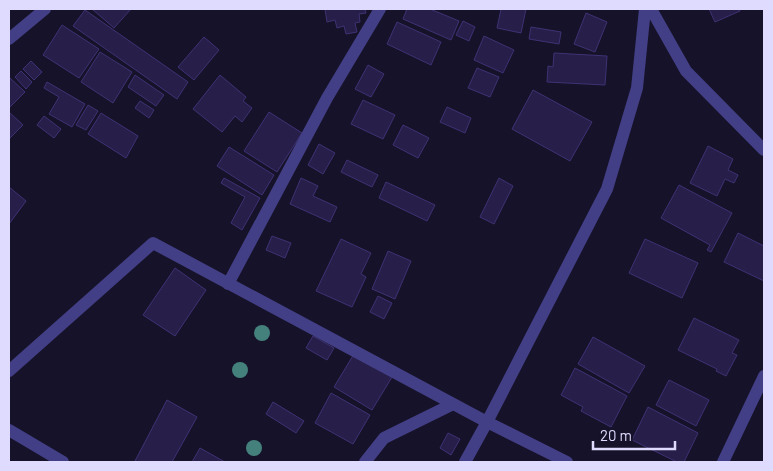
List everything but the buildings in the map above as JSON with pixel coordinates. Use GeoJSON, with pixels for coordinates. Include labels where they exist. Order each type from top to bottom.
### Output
{"type":"FeatureCollection","features":[{"type":"Feature","properties":{"kind":"street"},"geometry":{"type":"LineString","coordinates":[[9,39],[46,9]]}},
{"type":"Feature","properties":{"kind":"street"},"geometry":{"type":"LineString","coordinates":[[228,284],[327,98],[380,9]]}},
{"type":"Feature","properties":{"kind":"street"},"geometry":{"type":"LineString","coordinates":[[465,462],[607,189],[637,88],[645,9]]}},
{"type":"Feature","properties":{"kind":"street"},"geometry":{"type":"LineString","coordinates":[[651,9],[686,71],[764,150]]}},
{"type":"Feature","properties":{"kind":"street"},"geometry":{"type":"LineString","coordinates":[[9,371],[153,243],[487,422],[567,462]]}},
{"type":"Feature","properties":{"kind":"street"},"geometry":{"type":"LineString","coordinates":[[723,462],[764,376]]}},
{"type":"Feature","properties":{"kind":"street"},"geometry":{"type":"LineString","coordinates":[[365,462],[384,438],[453,404]]}},
{"type":"Feature","properties":{"kind":"street"},"geometry":{"type":"LineString","coordinates":[[9,430],[64,462]]}}]}
